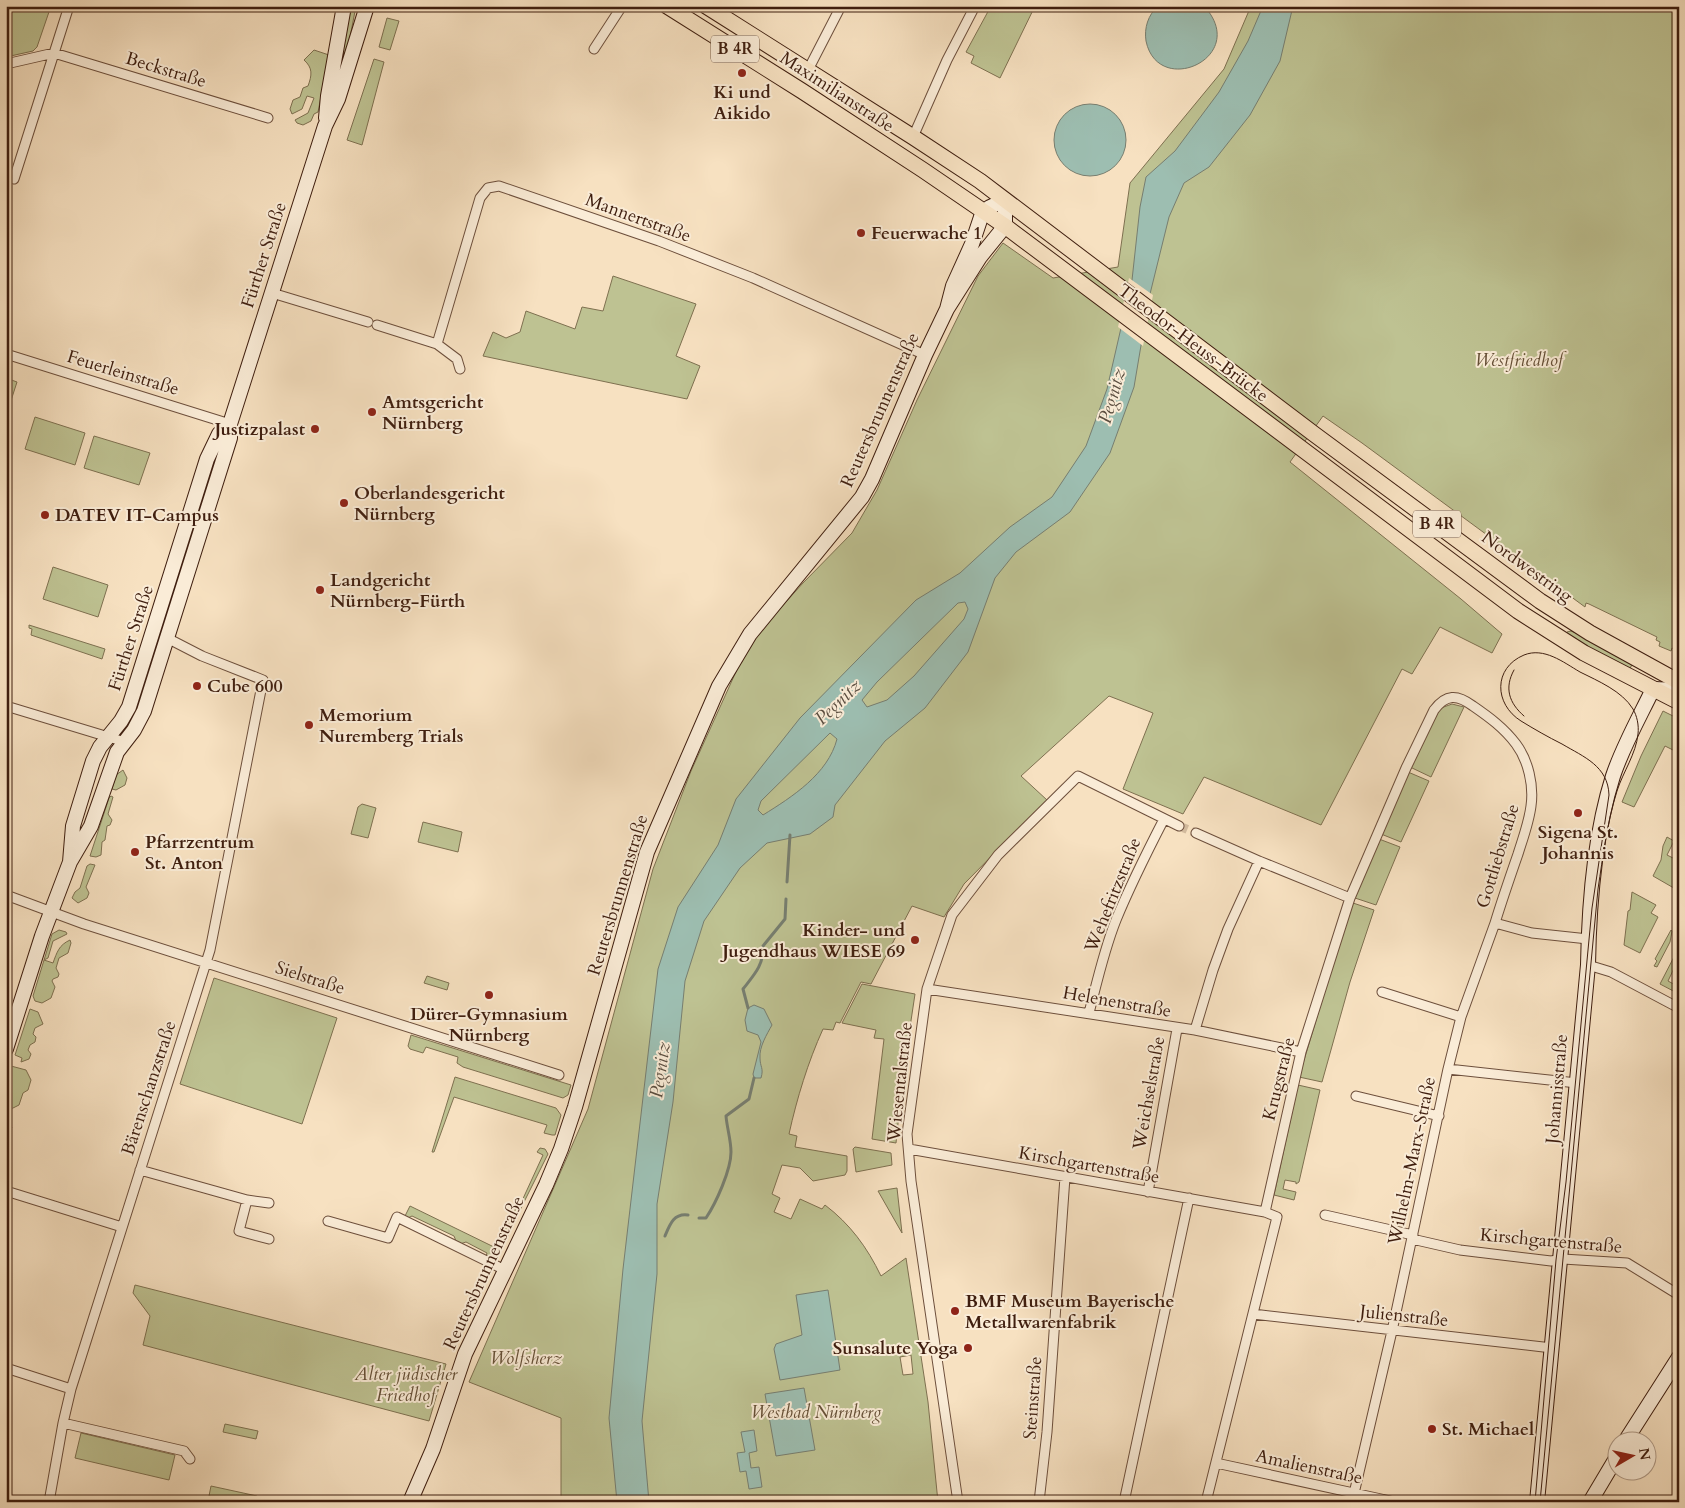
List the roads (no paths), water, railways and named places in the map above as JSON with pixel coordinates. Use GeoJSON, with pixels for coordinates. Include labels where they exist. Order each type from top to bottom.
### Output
{"type":"FeatureCollection","features":[{"type":"Feature","properties":{"kind":"main road","name":"Maximilianstraße"},"geometry":{"type":"LineString","coordinates":[[667,6],[802,91],[923,170],[983,212]]}},
{"type":"Feature","properties":{"kind":"main road","name":"Maximilianstraße"},"geometry":{"type":"LineString","coordinates":[[706,6],[914,137],[1006,200]]}},
{"type":"Feature","properties":{"kind":"main road","name":"Theodor-Heuss-Brücke"},"geometry":{"type":"LineString","coordinates":[[1006,200],[1314,434]]}},
{"type":"Feature","properties":{"kind":"main road","name":"B 4R"},"geometry":{"type":"LineString","coordinates":[[983,212],[1005,226]]}},
{"type":"Feature","properties":{"kind":"main road","name":"Theodor-Heuss-Brücke"},"geometry":{"type":"LineString","coordinates":[[1005,226],[1524,615],[1584,653],[1653,689]]}},
{"type":"Feature","properties":{"kind":"main road","name":"Nordwestring"},"geometry":{"type":"LineString","coordinates":[[1314,434],[1540,601],[1590,633],[1679,682]]}},
{"type":"Feature","properties":{"kind":"main road","name":"B 4R"},"geometry":{"type":"LineString","coordinates":[[1653,689],[1679,702]]}},
{"type":"Feature","properties":{"kind":"street"},"geometry":{"type":"LineString","coordinates":[[14,179],[69,6]]}},
{"type":"Feature","properties":{"kind":"street","name":"Fürther Straße"},"geometry":{"type":"LineString","coordinates":[[325,126],[328,96],[344,6]]}},
{"type":"Feature","properties":{"kind":"street","name":"Fürther Straße"},"geometry":{"type":"LineString","coordinates":[[6,1049],[70,862],[91,826],[113,761],[119,749],[141,718],[230,438],[230,424],[325,126],[338,99],[368,6]]}},
{"type":"Feature","properties":{"kind":"street"},"geometry":{"type":"LineString","coordinates":[[594,48],[622,6]]}},
{"type":"Feature","properties":{"kind":"street"},"geometry":{"type":"LineString","coordinates":[[808,70],[841,6]]}},
{"type":"Feature","properties":{"kind":"street"},"geometry":{"type":"LineString","coordinates":[[914,137],[947,60],[975,6]]}},
{"type":"Feature","properties":{"kind":"street"},"geometry":{"type":"LineString","coordinates":[[6,64],[54,53]]}},
{"type":"Feature","properties":{"kind":"street","name":"Beckstraße"},"geometry":{"type":"LineString","coordinates":[[54,53],[268,118]]}},
{"type":"Feature","properties":{"kind":"street","name":"Mannertstraße"},"geometry":{"type":"LineString","coordinates":[[437,344],[480,198],[488,188],[499,186],[659,241],[728,268],[925,355]]}},
{"type":"Feature","properties":{"kind":"street"},"geometry":{"type":"LineString","coordinates":[[983,212],[1006,200],[1005,226]]}},
{"type":"Feature","properties":{"kind":"street","name":"Reutersbrunnenstraße"},"geometry":{"type":"LineString","coordinates":[[947,309],[953,286],[972,244],[983,212]]}},
{"type":"Feature","properties":{"kind":"street","name":"Reutersbrunnenstraße"},"geometry":{"type":"LineString","coordinates":[[410,1502],[433,1449],[465,1354],[550,1176],[565,1139],[647,852],[719,686],[750,634],[862,498],[947,309],[980,257],[1005,226]]}},
{"type":"Feature","properties":{"kind":"street"},"geometry":{"type":"LineString","coordinates":[[272,293],[437,344],[457,359],[460,369]]}},
{"type":"Feature","properties":{"kind":"street","name":"Feuerleinstraße"},"geometry":{"type":"LineString","coordinates":[[6,354],[230,424]]}},
{"type":"Feature","properties":{"kind":"street","name":"Fürther Straße"},"geometry":{"type":"LineString","coordinates":[[70,862],[73,826],[95,756],[129,707],[208,459],[219,434],[230,424]]}},
{"type":"Feature","properties":{"kind":"street","name":"Bärenschanzstraße"},"geometry":{"type":"LineString","coordinates":[[49,1502],[71,1389],[210,950],[263,680],[202,656],[166,638]]}},
{"type":"Feature","properties":{"kind":"street"},"geometry":{"type":"LineString","coordinates":[[1653,689],[1679,690]]}},
{"type":"Feature","properties":{"kind":"street","name":"Johannisstraße"},"geometry":{"type":"LineString","coordinates":[[1537,1502],[1588,965],[1588,939],[1595,867],[1609,791],[1617,765],[1653,689]]}},
{"type":"Feature","properties":{"kind":"street","name":"Krugstraße"},"geometry":{"type":"LineString","coordinates":[[1265,1212],[1301,1052],[1350,898],[1406,768],[1434,710],[1440,702],[1448,697],[1468,703]]}},
{"type":"Feature","properties":{"kind":"street","name":"Gottliebstraße"},"geometry":{"type":"LineString","coordinates":[[1468,703],[1494,721],[1517,745],[1529,775],[1531,790],[1528,824],[1495,923]]}},
{"type":"Feature","properties":{"kind":"street"},"geometry":{"type":"LineString","coordinates":[[6,706],[125,742]]}},
{"type":"Feature","properties":{"kind":"street","name":"Wiesentalstraße"},"geometry":{"type":"LineString","coordinates":[[958,1502],[911,1181],[907,1134],[927,989],[952,915],[998,855],[1078,776],[1164,819]]}},
{"type":"Feature","properties":{"kind":"street"},"geometry":{"type":"LineString","coordinates":[[1164,819],[1179,826]]}},
{"type":"Feature","properties":{"kind":"street","name":"Wehefritzstraße"},"geometry":{"type":"LineString","coordinates":[[1089,1013],[1103,958],[1116,921],[1141,863],[1164,819]]}},
{"type":"Feature","properties":{"kind":"street"},"geometry":{"type":"LineString","coordinates":[[1196,834],[1350,898]]}},
{"type":"Feature","properties":{"kind":"street"},"geometry":{"type":"LineString","coordinates":[[1195,1030],[1213,970],[1228,929],[1259,861]]}},
{"type":"Feature","properties":{"kind":"street","name":"Sielstraße"},"geometry":{"type":"LineString","coordinates":[[6,895],[84,924],[559,1075]]}},
{"type":"Feature","properties":{"kind":"street"},"geometry":{"type":"LineString","coordinates":[[1495,923],[1532,933],[1588,939]]}},
{"type":"Feature","properties":{"kind":"street","name":"Wilhelm-Marx-Straße"},"geometry":{"type":"LineString","coordinates":[[1353,1498],[1392,1331],[1448,1069],[1462,1017],[1495,923]]}},
{"type":"Feature","properties":{"kind":"street"},"geometry":{"type":"LineString","coordinates":[[1588,965],[1612,972],[1679,1008]]}},
{"type":"Feature","properties":{"kind":"street","name":"Helenenstraße"},"geometry":{"type":"LineString","coordinates":[[927,989],[1195,1030],[1301,1052]]}},
{"type":"Feature","properties":{"kind":"street"},"geometry":{"type":"LineString","coordinates":[[1382,992],[1462,1017]]}},
{"type":"Feature","properties":{"kind":"street","name":"Weichselstraße"},"geometry":{"type":"LineString","coordinates":[[1148,1192],[1177,1028]]}},
{"type":"Feature","properties":{"kind":"street"},"geometry":{"type":"LineString","coordinates":[[1448,1069],[1577,1083]]}},
{"type":"Feature","properties":{"kind":"street"},"geometry":{"type":"LineString","coordinates":[[1356,1096],[1439,1116]]}},
{"type":"Feature","properties":{"kind":"street","name":"Kirschgartenstraße"},"geometry":{"type":"LineString","coordinates":[[908,1149],[1265,1212]]}},
{"type":"Feature","properties":{"kind":"street"},"geometry":{"type":"LineString","coordinates":[[140,1170],[247,1200],[269,1203]]}},
{"type":"Feature","properties":{"kind":"street","name":"Steinstraße"},"geometry":{"type":"LineString","coordinates":[[1039,1502],[1048,1432],[1065,1178]]}},
{"type":"Feature","properties":{"kind":"street"},"geometry":{"type":"LineString","coordinates":[[6,1191],[122,1227]]}},
{"type":"Feature","properties":{"kind":"street"},"geometry":{"type":"LineString","coordinates":[[1124,1502],[1189,1198]]}},
{"type":"Feature","properties":{"kind":"street"},"geometry":{"type":"LineString","coordinates":[[247,1200],[239,1231],[269,1239]]}},
{"type":"Feature","properties":{"kind":"street"},"geometry":{"type":"LineString","coordinates":[[1206,1502],[1277,1217],[1265,1212]]}},
{"type":"Feature","properties":{"kind":"street","name":"Kirschgartenstraße"},"geometry":{"type":"LineString","coordinates":[[1325,1215],[1460,1250],[1551,1260],[1627,1263],[1679,1295]]}},
{"type":"Feature","properties":{"kind":"street"},"geometry":{"type":"LineString","coordinates":[[328,1221],[388,1238],[397,1217],[505,1270]]}},
{"type":"Feature","properties":{"kind":"street","name":"Julienstraße"},"geometry":{"type":"LineString","coordinates":[[1253,1314],[1552,1348]]}},
{"type":"Feature","properties":{"kind":"street"},"geometry":{"type":"LineString","coordinates":[[1632,1430],[1679,1357]]}},
{"type":"Feature","properties":{"kind":"street"},"geometry":{"type":"LineString","coordinates":[[6,1368],[71,1389]]}},
{"type":"Feature","properties":{"kind":"street"},"geometry":{"type":"LineString","coordinates":[[63,1423],[184,1451],[190,1459]]}},
{"type":"Feature","properties":{"kind":"street","name":"Amalienstraße"},"geometry":{"type":"LineString","coordinates":[[1216,1463],[1353,1498],[1395,1502]]}},
{"type":"Feature","properties":{"kind":"street"},"geometry":{"type":"LineString","coordinates":[[1590,1502],[1608,1471]]}},
{"type":"Feature","properties":{"kind":"water"},"geometry":{"type":"Polygon","coordinates":[[[1158,6],[1204,6],[1215,25],[1216,41],[1209,55],[1197,64],[1182,69],[1167,67],[1154,58],[1146,41],[1146,31],[1149,18],[1158,6]]]}},
{"type":"Feature","properties":{"kind":"water","name":"Pegnitz"},"geometry":{"type":"Polygon","coordinates":[[[1263,6],[1293,6],[1280,61],[1250,115],[1209,167],[1184,183],[1169,217],[1149,298],[1134,387],[1110,453],[1070,512],[1016,552],[995,578],[968,652],[925,708],[885,741],[835,805],[833,817],[810,834],[767,843],[740,868],[704,921],[685,981],[673,1102],[657,1204],[657,1274],[642,1421],[649,1502],[617,1502],[609,1418],[623,1269],[658,969],[678,907],[718,845],[736,799],[800,718],[916,600],[960,573],[1010,527],[1052,497],[1086,446],[1107,389],[1132,280],[1140,207],[1146,177],[1175,151],[1219,92],[1248,41],[1263,6]],[[965,602],[958,603],[877,682],[862,700],[867,707],[887,700],[914,676],[964,619],[968,609],[965,602]],[[830,733],[761,801],[758,810],[763,815],[808,783],[826,763],[837,739],[830,733]]]}},
{"type":"Feature","properties":{"kind":"water"},"geometry":{"type":"Polygon","coordinates":[[[1090,104],[1110,110],[1120,120],[1126,140],[1120,160],[1110,170],[1090,176],[1070,170],[1060,160],[1054,140],[1060,120],[1070,110],[1090,104]]]}},
{"type":"Feature","properties":{"kind":"water"},"geometry":{"type":"Polygon","coordinates":[[[754,1005],[764,1009],[772,1025],[761,1049],[761,1078],[754,1078],[753,1074],[761,1042],[758,1035],[747,1031],[745,1020],[748,1008],[754,1005]]]}},
{"type":"Feature","properties":{"kind":"water"},"geometry":{"type":"Polygon","coordinates":[[[828,1290],[840,1370],[780,1380],[774,1349],[776,1344],[802,1335],[796,1295],[828,1290]]]}},
{"type":"Feature","properties":{"kind":"water"},"geometry":{"type":"Polygon","coordinates":[[[804,1388],[815,1450],[776,1456],[765,1394],[804,1388]]]}},
{"type":"Feature","properties":{"kind":"water"},"geometry":{"type":"Polygon","coordinates":[[[754,1430],[757,1451],[749,1453],[751,1468],[759,1467],[762,1487],[749,1489],[746,1471],[740,1472],[737,1453],[745,1452],[741,1432],[754,1430]]]}},
{"type":"Feature","properties":{"kind":"waterway"},"geometry":{"type":"LineString","coordinates":[[787,882],[790,835]]}},
{"type":"Feature","properties":{"kind":"waterway"},"geometry":{"type":"LineString","coordinates":[[748,1008],[743,989],[760,964],[763,946],[785,919],[786,899]]}},
{"type":"Feature","properties":{"kind":"waterway"},"geometry":{"type":"LineString","coordinates":[[699,1218],[706,1218],[710,1212],[728,1168],[731,1148],[726,1116],[749,1099],[754,1078]]}},
{"type":"Feature","properties":{"kind":"waterway"},"geometry":{"type":"LineString","coordinates":[[665,1236],[676,1218],[688,1215]]}},
{"type":"Feature","properties":{"kind":"tunnel"},"geometry":{"type":"LineString","coordinates":[[1179,826],[1196,833]]}},
{"type":"Feature","properties":{"kind":"tram line"},"geometry":{"type":"LineString","coordinates":[[1535,1502],[1556,1260],[1566,1182],[1592,908],[1609,795],[1608,785],[1604,777],[1593,764],[1578,753],[1521,721],[1512,714],[1506,705],[1502,696],[1502,677],[1514,661],[1531,653],[1546,654],[1560,660],[1623,697],[1636,715],[1638,731],[1635,749],[1614,803],[1598,889],[1540,1502]]}},
{"type":"Feature","properties":{"kind":"tram line"},"geometry":{"type":"LineString","coordinates":[[1514,670],[1509,683],[1510,695],[1515,706],[1524,716]]}},
{"type":"Feature","properties":{"kind":"place","name":"Ki und Aikido"},"geometry":{"type":"Point","coordinates":[742,73]}},
{"type":"Feature","properties":{"kind":"place","name":"Feuerwache 1"},"geometry":{"type":"Point","coordinates":[861,233]}},
{"type":"Feature","properties":{"kind":"place","name":"Amtsgericht Nürnberg"},"geometry":{"type":"Point","coordinates":[372,412]}},
{"type":"Feature","properties":{"kind":"place","name":"Justizpalast"},"geometry":{"type":"Point","coordinates":[315,429]}},
{"type":"Feature","properties":{"kind":"place","name":"Oberlandesgericht Nürnberg"},"geometry":{"type":"Point","coordinates":[344,503]}},
{"type":"Feature","properties":{"kind":"place","name":"DATEV IT-Campus"},"geometry":{"type":"Point","coordinates":[45,515]}},
{"type":"Feature","properties":{"kind":"place","name":"Landgericht Nürnberg-Fürth"},"geometry":{"type":"Point","coordinates":[320,590]}},
{"type":"Feature","properties":{"kind":"place","name":"Cube 600"},"geometry":{"type":"Point","coordinates":[197,686]}},
{"type":"Feature","properties":{"kind":"place","name":"Memorium Nuremberg Trials"},"geometry":{"type":"Point","coordinates":[309,725]}},
{"type":"Feature","properties":{"kind":"place","name":"Sigena St. Johannis"},"geometry":{"type":"Point","coordinates":[1578,813]}},
{"type":"Feature","properties":{"kind":"place","name":"Pfarrzentrum St. Anton"},"geometry":{"type":"Point","coordinates":[135,852]}},
{"type":"Feature","properties":{"kind":"place","name":"Kinder- und Jugendhaus WIESE 69"},"geometry":{"type":"Point","coordinates":[915,940]}},
{"type":"Feature","properties":{"kind":"place","name":"Dürer-Gymnasium Nürnberg"},"geometry":{"type":"Point","coordinates":[489,995]}},
{"type":"Feature","properties":{"kind":"place","name":"BMF Museum Bayerische Metallwarenfabrik"},"geometry":{"type":"Point","coordinates":[955,1311]}},
{"type":"Feature","properties":{"kind":"place","name":"Sunsalute Yoga"},"geometry":{"type":"Point","coordinates":[968,1348]}},
{"type":"Feature","properties":{"kind":"place","name":"St. Michael"},"geometry":{"type":"Point","coordinates":[1432,1429]}},
{"type":"Feature","properties":{"kind":"park label","name":"Westfriedhof"},"geometry":{"type":"Point","coordinates":[1519,360]}},
{"type":"Feature","properties":{"kind":"park label","name":"Wolfsherz"},"geometry":{"type":"Point","coordinates":[526,1358]}},
{"type":"Feature","properties":{"kind":"park label","name":"Alter jüdischer Friedhof"},"geometry":{"type":"Point","coordinates":[406,1384]}},
{"type":"Feature","properties":{"kind":"park label","name":"Westbad Nürnberg"},"geometry":{"type":"Point","coordinates":[816,1412]}}]}
